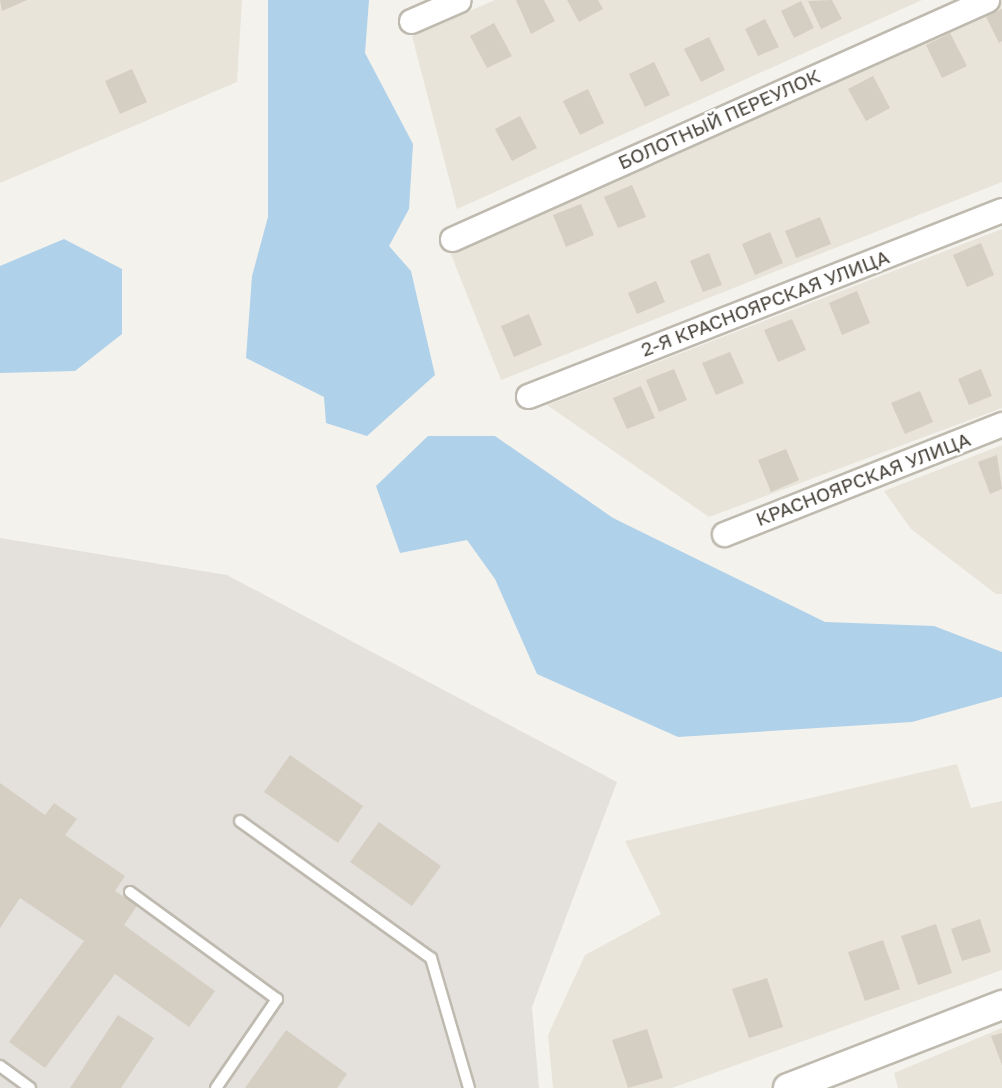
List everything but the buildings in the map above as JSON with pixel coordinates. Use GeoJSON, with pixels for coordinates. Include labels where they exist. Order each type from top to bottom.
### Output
{"type":"FeatureCollection","features":[{"type":"Feature","properties":{"kind":"street"},"geometry":{"type":"LineString","coordinates":[[411,21],[459,0]]}},
{"type":"Feature","properties":{"kind":"street","name":"БОЛОТНЫЙ ПЕРЕУЛОК"},"geometry":{"type":"LineString","coordinates":[[452,239],[987,0]]}},
{"type":"Feature","properties":{"kind":"street","name":"2-Я КРАСНОЯРСКАЯ УЛИЦА"},"geometry":{"type":"LineString","coordinates":[[528,396],[1002,210]]}},
{"type":"Feature","properties":{"kind":"street","name":"КРАСНОЯРСКАЯ УЛИЦА"},"geometry":{"type":"LineString","coordinates":[[724,534],[1002,424]]}},
{"type":"Feature","properties":{"kind":"street"},"geometry":{"type":"LineString","coordinates":[[788,1088],[1002,1005]]}},
{"type":"Feature","properties":{"kind":"lane"},"geometry":{"type":"LineString","coordinates":[[240,821],[431,958],[469,1088]]}},
{"type":"Feature","properties":{"kind":"lane"},"geometry":{"type":"LineString","coordinates":[[130,892],[277,999],[216,1088]]}},
{"type":"Feature","properties":{"kind":"lane"},"geometry":{"type":"LineString","coordinates":[[0,1066],[30,1088]]}},
{"type":"Feature","properties":{"kind":"shaded area"},"geometry":{"type":"Polygon","coordinates":[[[0,0],[242,0],[237,82],[0,183],[0,0]]]}},
{"type":"Feature","properties":{"kind":"shaded area"},"geometry":{"type":"Polygon","coordinates":[[[495,0],[922,0],[457,209],[412,36],[495,0]]]}},
{"type":"Feature","properties":{"kind":"shaded area"},"geometry":{"type":"Polygon","coordinates":[[[1002,0],[1002,182],[501,380],[450,252],[1002,0]]]}},
{"type":"Feature","properties":{"kind":"shaded area"},"geometry":{"type":"Polygon","coordinates":[[[1002,229],[1002,408],[709,517],[547,405],[1002,229]]]}},
{"type":"Feature","properties":{"kind":"shaded area"},"geometry":{"type":"Polygon","coordinates":[[[1002,445],[1002,594],[996,594],[911,529],[884,491],[1002,445]]]}},
{"type":"Feature","properties":{"kind":"shaded area"},"geometry":{"type":"Polygon","coordinates":[[[0,538],[227,575],[617,782],[532,1007],[539,1088],[0,1088],[0,538]]]}},
{"type":"Feature","properties":{"kind":"shaded area"},"geometry":{"type":"Polygon","coordinates":[[[957,764],[971,808],[1002,801],[1002,970],[672,1088],[553,1088],[548,1035],[585,955],[661,914],[625,841],[957,764]]]}},
{"type":"Feature","properties":{"kind":"shaded area"},"geometry":{"type":"Polygon","coordinates":[[[1002,1028],[1002,1088],[898,1088],[894,1073],[1002,1028]]]}},
{"type":"Feature","properties":{"kind":"water"},"geometry":{"type":"Polygon","coordinates":[[[268,0],[369,0],[365,53],[413,144],[409,209],[389,246],[411,271],[435,375],[367,436],[326,423],[324,397],[246,358],[252,276],[268,217],[268,0]]]}},
{"type":"Feature","properties":{"kind":"water"},"geometry":{"type":"Polygon","coordinates":[[[64,239],[122,269],[122,334],[75,371],[0,373],[0,266],[64,239]]]}},
{"type":"Feature","properties":{"kind":"water"},"geometry":{"type":"Polygon","coordinates":[[[428,436],[495,436],[613,518],[825,622],[934,626],[1002,652],[1002,697],[912,722],[678,737],[537,674],[495,579],[467,540],[400,553],[376,486],[428,436]]]}}]}
